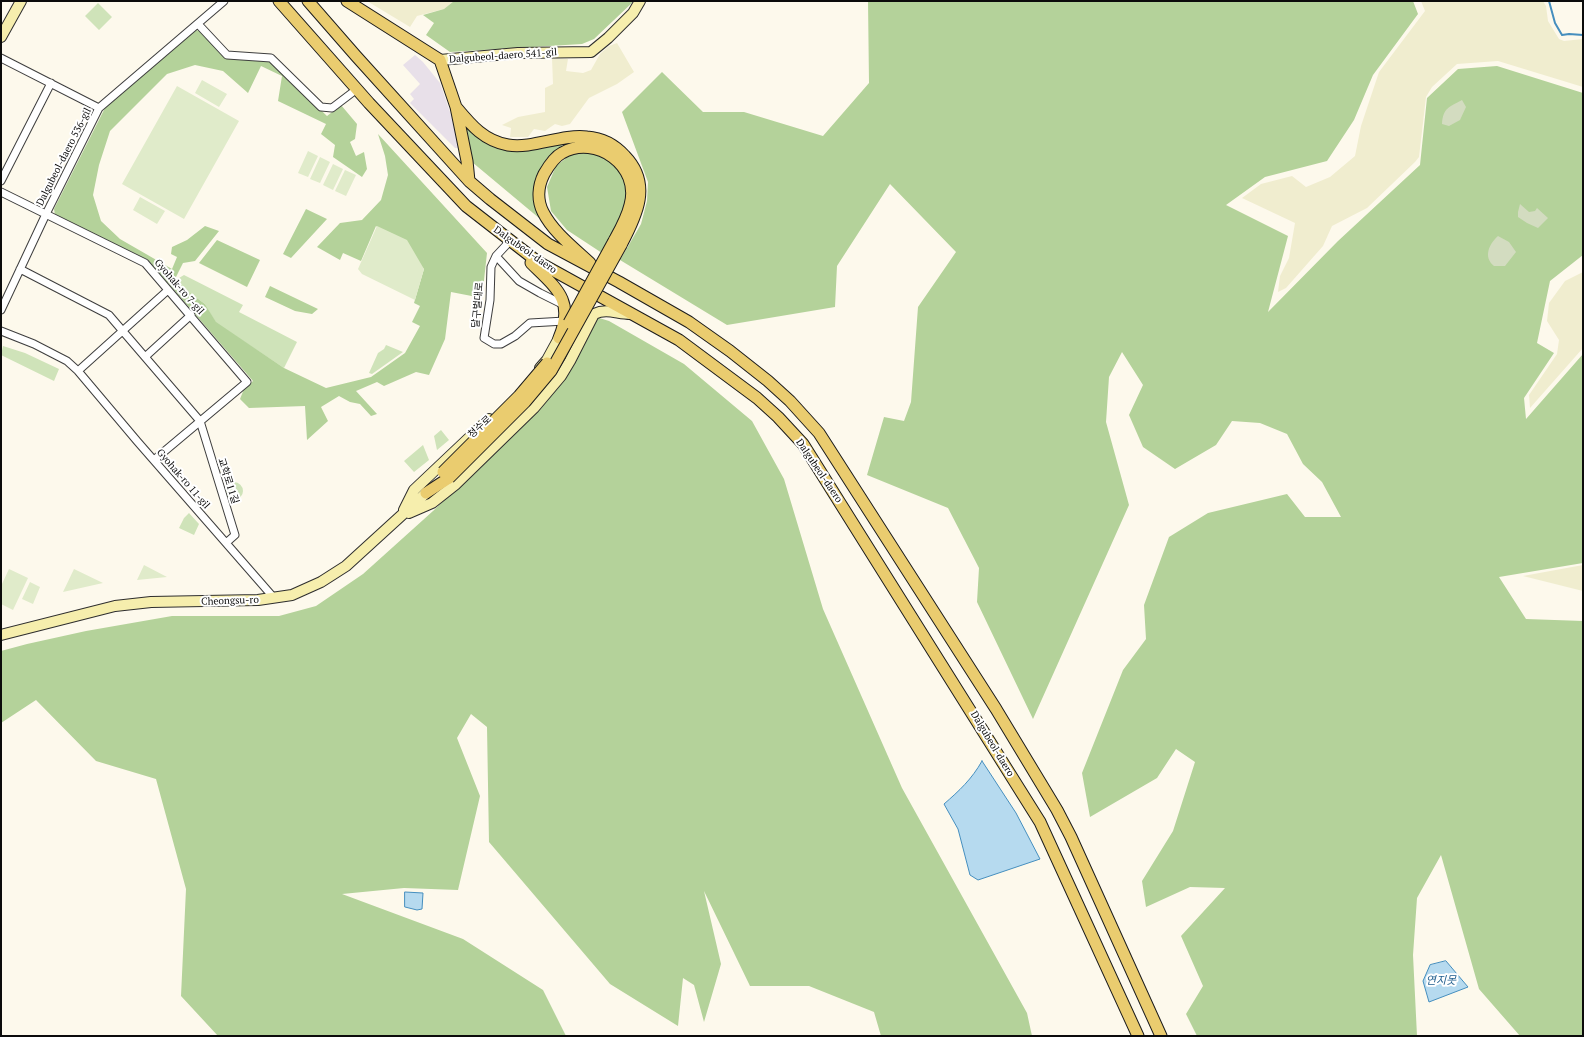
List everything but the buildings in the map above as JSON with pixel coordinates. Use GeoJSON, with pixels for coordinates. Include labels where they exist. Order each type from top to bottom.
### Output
{"type":"FeatureCollection","features":[{"type":"Feature","properties":{"kind":"main road"},"geometry":{"type":"LineString","coordinates":[[1,37],[4,26],[21,1]]}},
{"type":"Feature","properties":{"kind":"main road","name":"Dalgubeol-daero"},"geometry":{"type":"LineString","coordinates":[[280,1],[357,89],[466,206],[513,243],[550,269],[679,340],[757,398],[773,412],[803,444],[974,714],[978,723],[1040,822],[1138,1036]]}},
{"type":"Feature","properties":{"kind":"main road","name":"Dalgubeol-daero"},"geometry":{"type":"LineString","coordinates":[[308,1],[470,181],[490,199],[548,244],[689,322],[768,381],[790,401],[819,433],[996,709],[1057,810],[1071,837],[1161,1036]]}},
{"type":"Feature","properties":{"kind":"main road"},"geometry":{"type":"LineString","coordinates":[[347,1],[440,60],[456,107],[470,181]]}},
{"type":"Feature","properties":{"kind":"main road","name":"Dalgubeol-daero 541-gil"},"geometry":{"type":"LineString","coordinates":[[440,60],[518,53],[591,52],[608,38],[633,13],[640,1]]}},
{"type":"Feature","properties":{"kind":"main road"},"geometry":{"type":"LineString","coordinates":[[402,516],[432,503],[449,478],[545,367],[617,243],[634,220],[640,198],[639,178],[632,164],[618,148],[601,140],[587,137],[573,137],[531,144],[510,145],[492,140],[481,134],[456,107]]}},
{"type":"Feature","properties":{"kind":"main road"},"geometry":{"type":"LineString","coordinates":[[617,243],[631,204],[632,192],[627,172],[617,160],[602,150],[580,147],[561,154],[549,166],[539,189],[539,200],[542,211],[553,228],[590,262],[619,282]]}},
{"type":"Feature","properties":{"kind":"main road"},"geometry":{"type":"LineString","coordinates":[[513,243],[553,284],[564,305],[565,321],[559,338]]}},
{"type":"Feature","properties":{"kind":"main road"},"geometry":{"type":"LineString","coordinates":[[426,493],[449,478],[534,408],[552,387],[570,361],[587,325],[594,314],[600,311],[610,311],[623,314],[632,314]]}},
{"type":"Feature","properties":{"kind":"main road","name":"청수로"},"geometry":{"type":"LineString","coordinates":[[402,516],[414,490],[427,476],[525,386],[546,360],[559,338]]}},
{"type":"Feature","properties":{"kind":"main road","name":"Cheongsu-ro"},"geometry":{"type":"LineString","coordinates":[[1,635],[115,606],[151,602],[251,600],[274,598],[297,593],[332,576],[346,566],[426,493]]}},
{"type":"Feature","properties":{"kind":"street","name":"Dalgubeol-daero 536-gil"},"geometry":{"type":"LineString","coordinates":[[1,310],[46,214],[99,108],[224,1]]}},
{"type":"Feature","properties":{"kind":"street"},"geometry":{"type":"LineString","coordinates":[[198,24],[226,55],[271,58],[321,107],[332,108],[357,89]]}},
{"type":"Feature","properties":{"kind":"street"},"geometry":{"type":"LineString","coordinates":[[1,58],[99,108]]}},
{"type":"Feature","properties":{"kind":"street"},"geometry":{"type":"LineString","coordinates":[[1,181],[50,83]]}},
{"type":"Feature","properties":{"kind":"street","name":"Gyohak-ro 7-gil"},"geometry":{"type":"LineString","coordinates":[[1,192],[145,263],[247,382],[154,460]]}},
{"type":"Feature","properties":{"kind":"street","name":"달구벌대로"},"geometry":{"type":"LineString","coordinates":[[513,243],[496,256],[491,267],[490,300],[484,338],[494,344],[501,344],[515,336],[530,323],[565,321]]}},
{"type":"Feature","properties":{"kind":"street"},"geometry":{"type":"LineString","coordinates":[[496,256],[519,281],[564,305]]}},
{"type":"Feature","properties":{"kind":"street"},"geometry":{"type":"LineString","coordinates":[[20,269],[109,314],[200,421]]}},
{"type":"Feature","properties":{"kind":"street"},"geometry":{"type":"LineString","coordinates":[[78,371],[168,290]]}},
{"type":"Feature","properties":{"kind":"street"},"geometry":{"type":"LineString","coordinates":[[145,357],[191,316]]}},
{"type":"Feature","properties":{"kind":"street","name":"Gyohak-ro 11-gil"},"geometry":{"type":"LineString","coordinates":[[1,332],[47,351],[66,361],[78,371],[274,598]]}},
{"type":"Feature","properties":{"kind":"street","name":"교학로11길"},"geometry":{"type":"LineString","coordinates":[[200,421],[235,535],[226,543]]}},
{"type":"Feature","properties":{"kind":"shaded area"},"geometry":{"type":"Polygon","coordinates":[[[367,1],[454,1],[444,9],[417,16],[410,27],[367,1]]]}},
{"type":"Feature","properties":{"kind":"shaded area"},"geometry":{"type":"Polygon","coordinates":[[[1421,1],[1543,1],[1546,6],[1548,21],[1559,39],[1564,41],[1583,39],[1583,87],[1498,61],[1457,64],[1432,87],[1426,97],[1419,157],[1367,208],[1332,226],[1323,246],[1286,288],[1278,292],[1280,276],[1289,258],[1295,223],[1242,198],[1261,184],[1292,176],[1306,187],[1330,177],[1355,156],[1361,126],[1379,72],[1425,11],[1421,1]]]}},
{"type":"Feature","properties":{"kind":"shaded area"},"geometry":{"type":"Polygon","coordinates":[[[617,43],[634,72],[617,84],[589,98],[570,124],[562,126],[555,124],[545,131],[534,129],[528,137],[510,137],[511,128],[502,125],[518,117],[545,112],[545,88],[553,84],[552,58],[568,59],[566,71],[583,73],[591,70],[600,54],[609,46],[617,43]]]}},
{"type":"Feature","properties":{"kind":"shaded area"},"geometry":{"type":"Polygon","coordinates":[[[415,55],[423,62],[440,83],[450,112],[459,148],[455,148],[410,103],[414,99],[410,94],[420,84],[403,65],[415,55]]]}},
{"type":"Feature","properties":{"kind":"shaded area"},"geometry":{"type":"Polygon","coordinates":[[[1583,272],[1583,348],[1530,408],[1529,395],[1557,354],[1559,340],[1547,321],[1549,303],[1565,281],[1583,272]]]}},
{"type":"Feature","properties":{"kind":"shaded area"},"geometry":{"type":"Polygon","coordinates":[[[1583,565],[1583,591],[1523,576],[1583,565]]]}},
{"type":"Feature","properties":{"kind":"green space"},"geometry":{"type":"Polygon","coordinates":[[[454,1],[634,1],[594,39],[582,44],[450,52],[426,35],[434,23],[423,15],[444,9],[454,1]]]}},
{"type":"Feature","properties":{"kind":"green space"},"geometry":{"type":"Polygon","coordinates":[[[868,1],[1413,1],[1418,14],[1373,75],[1354,120],[1327,161],[1265,177],[1226,205],[1288,236],[1268,312],[1338,241],[1420,165],[1427,98],[1458,69],[1497,66],[1583,93],[1583,255],[1550,281],[1537,343],[1554,353],[1524,398],[1526,419],[1583,354],[1583,563],[1499,577],[1526,619],[1583,621],[1583,1036],[1520,1036],[1479,989],[1441,855],[1417,898],[1413,955],[1417,1036],[1197,1036],[1186,1014],[1203,986],[1181,936],[1225,888],[1190,887],[1146,907],[1142,881],[1173,831],[1195,762],[1176,749],[1157,778],[1090,817],[1082,773],[1123,670],[1146,639],[1144,605],[1169,537],[1208,513],[1287,494],[1305,517],[1341,517],[1322,482],[1303,464],[1287,434],[1260,423],[1232,421],[1216,445],[1175,469],[1143,447],[1129,415],[1143,385],[1122,352],[1109,377],[1106,422],[1129,505],[1033,719],[977,602],[979,568],[948,508],[867,475],[884,417],[904,421],[911,402],[918,307],[956,252],[890,184],[837,266],[835,307],[727,325],[620,260],[641,224],[647,201],[648,182],[622,112],[662,72],[703,112],[744,112],[823,136],[869,83],[868,1]]]}},
{"type":"Feature","properties":{"kind":"green space"},"geometry":{"type":"Polygon","coordinates":[[[98,3],[112,17],[99,30],[85,16],[98,3]]]}},
{"type":"Feature","properties":{"kind":"green space"},"geometry":{"type":"Polygon","coordinates":[[[195,30],[202,31],[226,58],[269,60],[327,116],[341,105],[357,124],[355,139],[350,142],[356,156],[364,152],[367,169],[362,177],[333,157],[335,145],[321,134],[326,124],[278,101],[282,76],[261,66],[248,93],[223,71],[195,65],[167,74],[110,131],[99,165],[93,195],[101,221],[120,239],[172,269],[177,257],[171,254],[172,247],[187,240],[205,226],[219,231],[195,261],[183,263],[174,281],[205,304],[216,322],[284,368],[326,388],[371,377],[405,353],[420,326],[412,322],[420,306],[414,303],[424,269],[376,226],[361,261],[343,253],[340,260],[317,247],[340,223],[362,220],[381,200],[388,175],[385,156],[378,134],[487,253],[482,298],[451,292],[445,339],[429,375],[416,372],[384,386],[377,382],[356,391],[377,414],[371,416],[360,404],[350,402],[339,396],[321,407],[328,421],[307,440],[305,406],[249,408],[240,399],[244,389],[253,381],[148,260],[55,215],[54,209],[105,108],[195,30]]]}},
{"type":"Feature","properties":{"kind":"green space"},"geometry":{"type":"Polygon","coordinates":[[[202,80],[227,94],[219,107],[195,93],[202,80]]]}},
{"type":"Feature","properties":{"kind":"green space"},"geometry":{"type":"Polygon","coordinates":[[[177,86],[239,121],[184,219],[122,184],[177,86]]]}},
{"type":"Feature","properties":{"kind":"green space"},"geometry":{"type":"Polygon","coordinates":[[[1462,100],[1466,107],[1460,120],[1449,126],[1442,124],[1445,111],[1462,100]]]}},
{"type":"Feature","properties":{"kind":"green space"},"geometry":{"type":"Polygon","coordinates":[[[466,124],[481,140],[566,142],[547,158],[537,178],[542,218],[539,218],[472,162],[466,124]]]}},
{"type":"Feature","properties":{"kind":"green space"},"geometry":{"type":"Polygon","coordinates":[[[308,151],[318,156],[308,177],[298,173],[308,151]]]}},
{"type":"Feature","properties":{"kind":"green space"},"geometry":{"type":"Polygon","coordinates":[[[574,152],[596,152],[615,162],[624,176],[627,193],[623,215],[602,253],[567,230],[551,211],[547,187],[556,166],[574,152]]]}},
{"type":"Feature","properties":{"kind":"green space"},"geometry":{"type":"Polygon","coordinates":[[[320,157],[330,162],[320,183],[310,179],[320,157]]]}},
{"type":"Feature","properties":{"kind":"green space"},"geometry":{"type":"Polygon","coordinates":[[[333,164],[343,169],[333,190],[323,185],[333,164]]]}},
{"type":"Feature","properties":{"kind":"green space"},"geometry":{"type":"Polygon","coordinates":[[[345,170],[356,175],[346,196],[335,191],[345,170]]]}},
{"type":"Feature","properties":{"kind":"green space"},"geometry":{"type":"Polygon","coordinates":[[[140,197],[165,211],[157,224],[133,210],[140,197]]]}},
{"type":"Feature","properties":{"kind":"green space"},"geometry":{"type":"Polygon","coordinates":[[[1520,204],[1529,212],[1535,211],[1537,208],[1548,218],[1538,228],[1527,223],[1518,217],[1520,204]]]}},
{"type":"Feature","properties":{"kind":"green space"},"geometry":{"type":"Polygon","coordinates":[[[306,209],[327,219],[291,258],[283,254],[306,209]]]}},
{"type":"Feature","properties":{"kind":"green space"},"geometry":{"type":"Polygon","coordinates":[[[377,226],[407,240],[424,269],[415,300],[362,274],[358,269],[377,226]]]}},
{"type":"Feature","properties":{"kind":"green space"},"geometry":{"type":"Polygon","coordinates":[[[1498,236],[1509,242],[1516,252],[1505,266],[1494,266],[1488,255],[1488,251],[1492,243],[1498,236]]]}},
{"type":"Feature","properties":{"kind":"green space"},"geometry":{"type":"Polygon","coordinates":[[[217,240],[260,260],[247,287],[199,263],[217,240]]]}},
{"type":"Feature","properties":{"kind":"green space"},"geometry":{"type":"Polygon","coordinates":[[[184,275],[243,305],[239,312],[297,342],[284,368],[216,323],[205,304],[174,281],[184,275]]]}},
{"type":"Feature","properties":{"kind":"green space"},"geometry":{"type":"Polygon","coordinates":[[[270,286],[318,309],[312,314],[295,311],[265,297],[270,286]]]}},
{"type":"Feature","properties":{"kind":"green space"},"geometry":{"type":"Polygon","coordinates":[[[596,317],[609,321],[684,364],[752,421],[784,479],[823,609],[902,788],[1027,1013],[1032,1036],[881,1036],[874,1012],[809,986],[750,986],[704,891],[721,964],[704,1022],[694,985],[683,978],[678,1026],[610,984],[489,842],[487,727],[471,714],[457,738],[480,796],[458,890],[404,888],[342,894],[463,939],[543,990],[566,1036],[218,1036],[181,996],[186,889],[156,779],[96,761],[36,700],[1,723],[1,651],[86,631],[172,616],[279,616],[316,606],[363,574],[433,511],[547,401],[571,369],[596,317]]]}},
{"type":"Feature","properties":{"kind":"green space"},"geometry":{"type":"Polygon","coordinates":[[[386,345],[403,352],[372,374],[369,373],[378,353],[384,349],[386,345]]]}},
{"type":"Feature","properties":{"kind":"green space"},"geometry":{"type":"Polygon","coordinates":[[[3,346],[25,353],[59,369],[54,381],[1,355],[3,346]]]}},
{"type":"Feature","properties":{"kind":"green space"},"geometry":{"type":"Polygon","coordinates":[[[441,430],[449,440],[437,450],[434,436],[441,430]]]}},
{"type":"Feature","properties":{"kind":"green space"},"geometry":{"type":"Polygon","coordinates":[[[423,445],[429,460],[414,472],[404,461],[423,445]]]}},
{"type":"Feature","properties":{"kind":"green space"},"geometry":{"type":"Polygon","coordinates":[[[234,482],[240,485],[243,491],[240,497],[234,500],[228,497],[225,491],[228,485],[234,482]]]}},
{"type":"Feature","properties":{"kind":"green space"},"geometry":{"type":"Polygon","coordinates":[[[189,513],[199,524],[194,535],[179,528],[184,518],[189,513]]]}},
{"type":"Feature","properties":{"kind":"green space"},"geometry":{"type":"Polygon","coordinates":[[[144,565],[167,577],[137,580],[144,565]]]}},
{"type":"Feature","properties":{"kind":"green space"},"geometry":{"type":"Polygon","coordinates":[[[9,569],[28,578],[13,610],[1,604],[1,586],[9,569]]]}},
{"type":"Feature","properties":{"kind":"green space"},"geometry":{"type":"Polygon","coordinates":[[[74,569],[103,583],[63,592],[74,569]]]}},
{"type":"Feature","properties":{"kind":"green space"},"geometry":{"type":"Polygon","coordinates":[[[30,582],[40,587],[33,604],[22,599],[30,582]]]}},
{"type":"Feature","properties":{"kind":"water"},"geometry":{"type":"Polygon","coordinates":[[[982,761],[1016,813],[1040,859],[978,880],[970,875],[958,829],[944,804],[965,784],[982,761]]]}},
{"type":"Feature","properties":{"kind":"water"},"geometry":{"type":"Polygon","coordinates":[[[405,892],[423,893],[422,909],[417,910],[405,907],[405,892]]]}},
{"type":"Feature","properties":{"kind":"water","name":"연지못"},"geometry":{"type":"Polygon","coordinates":[[[1446,961],[1468,987],[1429,1002],[1423,981],[1430,965],[1446,961]]]}},
{"type":"Feature","properties":{"kind":"waterway"},"geometry":{"type":"LineString","coordinates":[[1549,1],[1555,23],[1562,35],[1583,35]]}}]}
